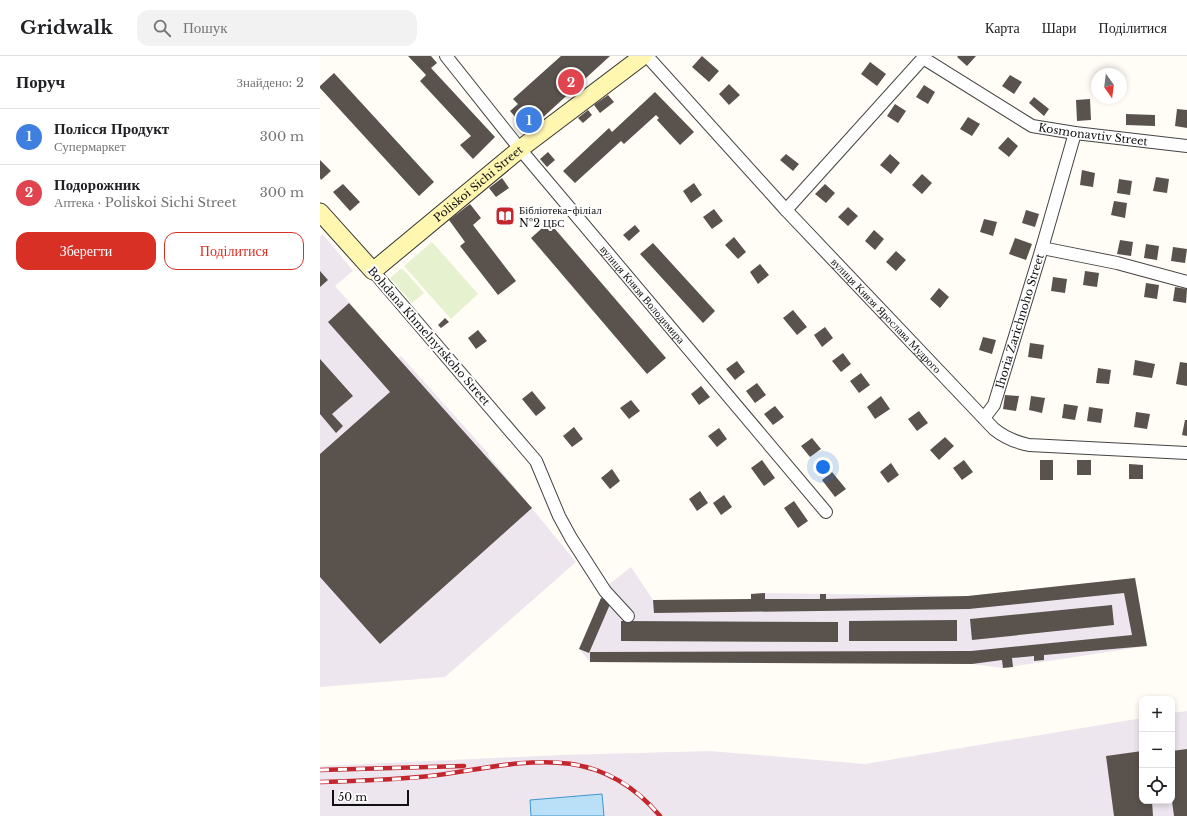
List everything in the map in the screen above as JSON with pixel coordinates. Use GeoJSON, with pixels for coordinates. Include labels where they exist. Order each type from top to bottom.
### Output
{"type":"FeatureCollection","features":[{"type":"Feature","properties":{"kind":"street","name":"вулиця Князя Володимира"},"geometry":{"type":"LineString","coordinates":[[446,56],[520,149],[826,512]]}},
{"type":"Feature","properties":{"kind":"street","name":"Poliskoi Sichi Street"},"geometry":{"type":"LineString","coordinates":[[373,271],[520,149],[643,56]]}},
{"type":"Feature","properties":{"kind":"street","name":"вулиця Князя Ярослава Мудрого"},"geometry":{"type":"LineString","coordinates":[[647,56],[786,210],[984,418],[1003,436],[1014,442],[1029,445],[1187,453]]}},
{"type":"Feature","properties":{"kind":"street"},"geometry":{"type":"LineString","coordinates":[[786,210],[924,57]]}},
{"type":"Feature","properties":{"kind":"street","name":"Kosmonavtiv Street"},"geometry":{"type":"LineString","coordinates":[[924,57],[1032,126],[1075,134],[1187,146]]}},
{"type":"Feature","properties":{"kind":"street"},"geometry":{"type":"LineString","coordinates":[[1042,248],[1075,134]]}},
{"type":"Feature","properties":{"kind":"street","name":"Bohdana Khmelnytskoho Street"},"geometry":{"type":"LineString","coordinates":[[320,212],[373,271],[536,461],[559,516],[571,538],[605,591],[628,616]]}},
{"type":"Feature","properties":{"kind":"street","name":"Ihoria Zarichnoho Street"},"geometry":{"type":"LineString","coordinates":[[984,418],[994,405],[1042,248],[1117,264],[1187,282]]}},
{"type":"Feature","properties":{"kind":"shaded area"},"geometry":{"type":"Polygon","coordinates":[[[323,234],[353,271],[335,286],[398,358],[401,356],[489,454],[488,455],[576,562],[445,677],[320,687],[320,237],[323,234]]]}},
{"type":"Feature","properties":{"kind":"shaded area"},"geometry":{"type":"Polygon","coordinates":[[[631,567],[653,600],[751,599],[751,594],[765,593],[968,596],[1135,578],[1147,646],[1003,668],[972,664],[590,662],[579,649],[601,598],[608,585],[631,567]]]}},
{"type":"Feature","properties":{"kind":"shaded area"},"geometry":{"type":"Polygon","coordinates":[[[1187,711],[1187,816],[320,816],[320,766],[561,755],[710,751],[865,764],[1139,718],[1139,804],[1175,804],[1175,713],[1187,711]]]}},
{"type":"Feature","properties":{"kind":"green space"},"geometry":{"type":"Polygon","coordinates":[[[432,242],[478,294],[451,319],[404,266],[432,242]]]}},
{"type":"Feature","properties":{"kind":"green space"},"geometry":{"type":"Polygon","coordinates":[[[402,268],[424,293],[412,303],[390,278],[402,268]]]}},
{"type":"Feature","properties":{"kind":"water"},"geometry":{"type":"Polygon","coordinates":[[[602,794],[604,816],[531,816],[530,800],[602,794]]]}},
{"type":"Feature","properties":{"kind":"building"},"geometry":{"type":"Polygon","coordinates":[[[408,56],[431,56],[437,63],[431,68],[495,137],[473,159],[460,145],[471,136],[420,81],[426,75],[408,56]]]}},
{"type":"Feature","properties":{"kind":"building"},"geometry":{"type":"Polygon","coordinates":[[[561,56],[610,56],[528,131],[510,111],[518,104],[513,99],[561,56]]]}},
{"type":"Feature","properties":{"kind":"building"},"geometry":{"type":"Polygon","coordinates":[[[702,56],[719,71],[709,82],[692,67],[702,56]]]}},
{"type":"Feature","properties":{"kind":"building"},"geometry":{"type":"Polygon","coordinates":[[[976,56],[967,66],[957,57],[976,56]]]}},
{"type":"Feature","properties":{"kind":"building"},"geometry":{"type":"Polygon","coordinates":[[[870,62],[886,74],[877,86],[861,74],[870,62]]]}},
{"type":"Feature","properties":{"kind":"building"},"geometry":{"type":"Polygon","coordinates":[[[334,73],[434,182],[419,196],[320,88],[320,86],[334,73]]]}},
{"type":"Feature","properties":{"kind":"building"},"geometry":{"type":"Polygon","coordinates":[[[1010,75],[1022,82],[1014,94],[1002,86],[1010,75]]]}},
{"type":"Feature","properties":{"kind":"building"},"geometry":{"type":"Polygon","coordinates":[[[729,84],[740,95],[729,105],[719,94],[729,84]]]}},
{"type":"Feature","properties":{"kind":"building"},"geometry":{"type":"Polygon","coordinates":[[[924,85],[935,92],[928,104],[916,97],[924,85]]]}},
{"type":"Feature","properties":{"kind":"building"},"geometry":{"type":"Polygon","coordinates":[[[655,92],[694,132],[680,145],[657,120],[659,118],[656,115],[624,144],[621,141],[575,183],[563,171],[609,128],[612,132],[655,92]]]}},
{"type":"Feature","properties":{"kind":"building"},"geometry":{"type":"Polygon","coordinates":[[[608,95],[614,102],[600,113],[594,105],[608,95]]]}},
{"type":"Feature","properties":{"kind":"building"},"geometry":{"type":"Polygon","coordinates":[[[1034,97],[1049,109],[1044,116],[1029,103],[1034,97]]]}},
{"type":"Feature","properties":{"kind":"building"},"geometry":{"type":"Polygon","coordinates":[[[1090,99],[1091,120],[1077,121],[1076,100],[1090,99]]]}},
{"type":"Feature","properties":{"kind":"building"},"geometry":{"type":"Polygon","coordinates":[[[895,104],[906,111],[898,123],[887,116],[895,104]]]}},
{"type":"Feature","properties":{"kind":"building"},"geometry":{"type":"Polygon","coordinates":[[[1177,109],[1187,110],[1187,128],[1175,126],[1177,109]]]}},
{"type":"Feature","properties":{"kind":"building"},"geometry":{"type":"Polygon","coordinates":[[[588,110],[592,115],[583,123],[578,118],[588,110]]]}},
{"type":"Feature","properties":{"kind":"building"},"geometry":{"type":"Polygon","coordinates":[[[1126,114],[1155,115],[1155,126],[1126,125],[1126,114]]]}},
{"type":"Feature","properties":{"kind":"building"},"geometry":{"type":"Polygon","coordinates":[[[968,117],[980,124],[972,136],[960,129],[968,117]]]}},
{"type":"Feature","properties":{"kind":"building"},"geometry":{"type":"Polygon","coordinates":[[[1008,137],[1018,146],[1009,157],[998,148],[1008,137]]]}},
{"type":"Feature","properties":{"kind":"building"},"geometry":{"type":"Polygon","coordinates":[[[548,152],[555,160],[547,167],[540,159],[548,152]]]}},
{"type":"Feature","properties":{"kind":"building"},"geometry":{"type":"Polygon","coordinates":[[[786,154],[799,164],[793,171],[780,160],[786,154]]]}},
{"type":"Feature","properties":{"kind":"building"},"geometry":{"type":"Polygon","coordinates":[[[890,154],[900,163],[891,174],[880,165],[890,154]]]}},
{"type":"Feature","properties":{"kind":"building"},"geometry":{"type":"Polygon","coordinates":[[[320,160],[331,171],[321,180],[320,178],[320,160]]]}},
{"type":"Feature","properties":{"kind":"building"},"geometry":{"type":"Polygon","coordinates":[[[1082,170],[1095,173],[1093,187],[1080,185],[1082,170]]]}},
{"type":"Feature","properties":{"kind":"building"},"geometry":{"type":"Polygon","coordinates":[[[922,174],[932,183],[922,194],[912,185],[922,174]]]}},
{"type":"Feature","properties":{"kind":"building"},"geometry":{"type":"Polygon","coordinates":[[[1156,177],[1169,179],[1167,193],[1153,191],[1156,177]]]}},
{"type":"Feature","properties":{"kind":"building"},"geometry":{"type":"Polygon","coordinates":[[[502,178],[509,188],[496,197],[489,188],[502,178]]]}},
{"type":"Feature","properties":{"kind":"building"},"geometry":{"type":"Polygon","coordinates":[[[1119,179],[1132,181],[1130,195],[1117,193],[1119,179]]]}},
{"type":"Feature","properties":{"kind":"building"},"geometry":{"type":"Polygon","coordinates":[[[694,183],[702,195],[691,203],[683,191],[694,183]]]}},
{"type":"Feature","properties":{"kind":"building"},"geometry":{"type":"Polygon","coordinates":[[[343,184],[360,202],[350,211],[333,192],[343,184]]]}},
{"type":"Feature","properties":{"kind":"building"},"geometry":{"type":"Polygon","coordinates":[[[825,184],[835,193],[826,203],[815,194],[825,184]]]}},
{"type":"Feature","properties":{"kind":"building"},"geometry":{"type":"Polygon","coordinates":[[[1114,201],[1127,203],[1125,218],[1111,215],[1114,201]]]}},
{"type":"Feature","properties":{"kind":"building"},"geometry":{"type":"Polygon","coordinates":[[[470,204],[481,218],[473,225],[516,281],[498,295],[460,246],[465,242],[449,220],[470,204]]]}},
{"type":"Feature","properties":{"kind":"building"},"geometry":{"type":"Polygon","coordinates":[[[848,207],[858,216],[848,226],[838,217],[848,207]]]}},
{"type":"Feature","properties":{"kind":"building"},"geometry":{"type":"Polygon","coordinates":[[[714,209],[723,221],[712,229],[703,217],[714,209]]]}},
{"type":"Feature","properties":{"kind":"building"},"geometry":{"type":"Polygon","coordinates":[[[1026,210],[1039,214],[1035,227],[1022,223],[1026,210]]]}},
{"type":"Feature","properties":{"kind":"building"},"geometry":{"type":"Polygon","coordinates":[[[984,219],[997,222],[993,236],[980,232],[984,219]]]}},
{"type":"Feature","properties":{"kind":"building"},"geometry":{"type":"Polygon","coordinates":[[[549,222],[666,358],[647,374],[531,238],[549,222]]]}},
{"type":"Feature","properties":{"kind":"building"},"geometry":{"type":"Polygon","coordinates":[[[635,225],[640,231],[629,241],[623,235],[635,225]]]}},
{"type":"Feature","properties":{"kind":"building"},"geometry":{"type":"Polygon","coordinates":[[[874,230],[884,239],[875,250],[865,241],[874,230]]]}},
{"type":"Feature","properties":{"kind":"building"},"geometry":{"type":"Polygon","coordinates":[[[734,237],[746,252],[738,259],[725,245],[734,237]]]}},
{"type":"Feature","properties":{"kind":"building"},"geometry":{"type":"Polygon","coordinates":[[[1015,238],[1032,244],[1026,260],[1009,254],[1015,238]]]}},
{"type":"Feature","properties":{"kind":"building"},"geometry":{"type":"Polygon","coordinates":[[[1120,240],[1133,242],[1131,256],[1117,254],[1120,240]]]}},
{"type":"Feature","properties":{"kind":"building"},"geometry":{"type":"Polygon","coordinates":[[[653,243],[715,311],[703,323],[640,254],[653,243]]]}},
{"type":"Feature","properties":{"kind":"building"},"geometry":{"type":"Polygon","coordinates":[[[1146,244],[1159,246],[1157,260],[1144,258],[1146,244]]]}},
{"type":"Feature","properties":{"kind":"building"},"geometry":{"type":"Polygon","coordinates":[[[1173,247],[1187,249],[1185,263],[1171,261],[1173,247]]]}},
{"type":"Feature","properties":{"kind":"building"},"geometry":{"type":"Polygon","coordinates":[[[896,251],[906,260],[896,271],[886,262],[896,251]]]}},
{"type":"Feature","properties":{"kind":"building"},"geometry":{"type":"Polygon","coordinates":[[[760,264],[769,275],[758,284],[750,272],[760,264]]]}},
{"type":"Feature","properties":{"kind":"building"},"geometry":{"type":"Polygon","coordinates":[[[320,271],[328,280],[320,287],[320,271]]]}},
{"type":"Feature","properties":{"kind":"building"},"geometry":{"type":"Polygon","coordinates":[[[1085,271],[1099,273],[1097,287],[1083,285],[1085,271]]]}},
{"type":"Feature","properties":{"kind":"building"},"geometry":{"type":"Polygon","coordinates":[[[1053,277],[1067,279],[1065,293],[1051,291],[1053,277]]]}},
{"type":"Feature","properties":{"kind":"building"},"geometry":{"type":"Polygon","coordinates":[[[1146,283],[1159,285],[1157,299],[1144,297],[1146,283]]]}},
{"type":"Feature","properties":{"kind":"building"},"geometry":{"type":"Polygon","coordinates":[[[1175,287],[1187,289],[1186,303],[1173,301],[1175,287]]]}},
{"type":"Feature","properties":{"kind":"building"},"geometry":{"type":"Polygon","coordinates":[[[939,288],[949,297],[940,308],[930,299],[939,288]]]}},
{"type":"Feature","properties":{"kind":"building"},"geometry":{"type":"Polygon","coordinates":[[[349,303],[532,508],[380,644],[320,577],[320,454],[390,392],[328,322],[349,303]]]}},
{"type":"Feature","properties":{"kind":"building"},"geometry":{"type":"Polygon","coordinates":[[[793,310],[807,327],[797,335],[783,318],[793,310]]]}},
{"type":"Feature","properties":{"kind":"building"},"geometry":{"type":"Polygon","coordinates":[[[445,318],[449,322],[441,328],[438,325],[445,318]]]}},
{"type":"Feature","properties":{"kind":"building"},"geometry":{"type":"Polygon","coordinates":[[[825,327],[833,338],[822,347],[814,335],[825,327]]]}},
{"type":"Feature","properties":{"kind":"building"},"geometry":{"type":"Polygon","coordinates":[[[478,330],[487,341],[476,349],[468,338],[478,330]]]}},
{"type":"Feature","properties":{"kind":"building"},"geometry":{"type":"Polygon","coordinates":[[[983,337],[996,340],[992,354],[979,350],[983,337]]]}},
{"type":"Feature","properties":{"kind":"building"},"geometry":{"type":"Polygon","coordinates":[[[1030,343],[1044,345],[1042,359],[1028,357],[1030,343]]]}},
{"type":"Feature","properties":{"kind":"building"},"geometry":{"type":"Polygon","coordinates":[[[843,353],[851,364],[841,372],[832,361],[843,353]]]}},
{"type":"Feature","properties":{"kind":"building"},"geometry":{"type":"Polygon","coordinates":[[[320,359],[353,396],[332,414],[343,426],[336,433],[320,414],[320,359]]]}},
{"type":"Feature","properties":{"kind":"building"},"geometry":{"type":"Polygon","coordinates":[[[1135,360],[1155,364],[1152,378],[1133,375],[1135,360]]]}},
{"type":"Feature","properties":{"kind":"building"},"geometry":{"type":"Polygon","coordinates":[[[737,361],[745,372],[735,380],[726,369],[737,361]]]}},
{"type":"Feature","properties":{"kind":"building"},"geometry":{"type":"Polygon","coordinates":[[[1180,362],[1187,363],[1187,386],[1176,384],[1180,362]]]}},
{"type":"Feature","properties":{"kind":"building"},"geometry":{"type":"Polygon","coordinates":[[[1098,368],[1111,370],[1109,384],[1096,383],[1098,368]]]}},
{"type":"Feature","properties":{"kind":"building"},"geometry":{"type":"Polygon","coordinates":[[[861,373],[870,385],[859,393],[850,381],[861,373]]]}},
{"type":"Feature","properties":{"kind":"building"},"geometry":{"type":"Polygon","coordinates":[[[757,383],[766,395],[755,403],[746,391],[757,383]]]}},
{"type":"Feature","properties":{"kind":"building"},"geometry":{"type":"Polygon","coordinates":[[[701,386],[710,397],[699,405],[691,394],[701,386]]]}},
{"type":"Feature","properties":{"kind":"building"},"geometry":{"type":"Polygon","coordinates":[[[532,391],[546,408],[536,416],[522,399],[532,391]]]}},
{"type":"Feature","properties":{"kind":"building"},"geometry":{"type":"Polygon","coordinates":[[[1005,395],[1019,396],[1016,411],[1003,409],[1005,395]]]}},
{"type":"Feature","properties":{"kind":"building"},"geometry":{"type":"Polygon","coordinates":[[[881,396],[890,409],[875,419],[867,407],[881,396]]]}},
{"type":"Feature","properties":{"kind":"building"},"geometry":{"type":"Polygon","coordinates":[[[1031,396],[1045,398],[1042,413],[1029,410],[1031,396]]]}},
{"type":"Feature","properties":{"kind":"building"},"geometry":{"type":"Polygon","coordinates":[[[631,400],[640,411],[629,419],[620,408],[631,400]]]}},
{"type":"Feature","properties":{"kind":"building"},"geometry":{"type":"Polygon","coordinates":[[[1064,404],[1078,406],[1075,420],[1062,418],[1064,404]]]}},
{"type":"Feature","properties":{"kind":"building"},"geometry":{"type":"Polygon","coordinates":[[[775,406],[784,417],[773,425],[764,414],[775,406]]]}},
{"type":"Feature","properties":{"kind":"building"},"geometry":{"type":"Polygon","coordinates":[[[1089,407],[1103,409],[1101,423],[1087,421],[1089,407]]]}},
{"type":"Feature","properties":{"kind":"building"},"geometry":{"type":"Polygon","coordinates":[[[919,411],[928,423],[917,431],[908,419],[919,411]]]}},
{"type":"Feature","properties":{"kind":"building"},"geometry":{"type":"Polygon","coordinates":[[[1136,412],[1150,414],[1147,429],[1134,427],[1136,412]]]}},
{"type":"Feature","properties":{"kind":"building"},"geometry":{"type":"Polygon","coordinates":[[[1185,420],[1187,420],[1187,436],[1182,435],[1185,420]]]}},
{"type":"Feature","properties":{"kind":"building"},"geometry":{"type":"Polygon","coordinates":[[[574,427],[583,439],[572,447],[563,436],[574,427]]]}},
{"type":"Feature","properties":{"kind":"building"},"geometry":{"type":"Polygon","coordinates":[[[719,428],[727,439],[717,447],[708,436],[719,428]]]}},
{"type":"Feature","properties":{"kind":"building"},"geometry":{"type":"Polygon","coordinates":[[[945,437],[954,446],[939,460],[930,450],[945,437]]]}},
{"type":"Feature","properties":{"kind":"building"},"geometry":{"type":"Polygon","coordinates":[[[812,438],[821,449],[810,457],[801,446],[812,438]]]}},
{"type":"Feature","properties":{"kind":"building"},"geometry":{"type":"Polygon","coordinates":[[[762,460],[775,478],[764,486],[751,468],[762,460]]]}},
{"type":"Feature","properties":{"kind":"building"},"geometry":{"type":"Polygon","coordinates":[[[964,460],[973,472],[962,480],[953,468],[964,460]]]}},
{"type":"Feature","properties":{"kind":"building"},"geometry":{"type":"Polygon","coordinates":[[[1040,460],[1053,460],[1053,480],[1040,480],[1040,460]]]}},
{"type":"Feature","properties":{"kind":"building"},"geometry":{"type":"Polygon","coordinates":[[[1077,460],[1091,460],[1091,475],[1077,475],[1077,460]]]}},
{"type":"Feature","properties":{"kind":"building"},"geometry":{"type":"Polygon","coordinates":[[[891,463],[899,475],[888,483],[880,472],[891,463]]]}},
{"type":"Feature","properties":{"kind":"building"},"geometry":{"type":"Polygon","coordinates":[[[1129,464],[1143,465],[1143,479],[1129,479],[1129,464]]]}},
{"type":"Feature","properties":{"kind":"building"},"geometry":{"type":"Polygon","coordinates":[[[612,469],[620,481],[610,489],[601,478],[612,469]]]}},
{"type":"Feature","properties":{"kind":"building"},"geometry":{"type":"Polygon","coordinates":[[[832,472],[846,489],[835,497],[822,480],[832,472]]]}},
{"type":"Feature","properties":{"kind":"building"},"geometry":{"type":"Polygon","coordinates":[[[700,491],[708,503],[697,511],[689,499],[700,491]]]}},
{"type":"Feature","properties":{"kind":"building"},"geometry":{"type":"Polygon","coordinates":[[[724,495],[732,507],[721,515],[713,503],[724,495]]]}},
{"type":"Feature","properties":{"kind":"building"},"geometry":{"type":"Polygon","coordinates":[[[794,501],[808,521],[798,528],[784,508],[794,501]]]}},
{"type":"Feature","properties":{"kind":"building"},"geometry":{"type":"Polygon","coordinates":[[[1135,578],[1147,646],[1044,655],[1044,660],[1034,661],[1034,656],[1012,658],[1013,667],[1003,668],[1002,660],[972,664],[590,662],[590,652],[971,651],[1132,635],[1124,593],[969,609],[654,613],[653,600],[751,599],[751,594],[765,593],[765,599],[820,599],[820,594],[826,594],[826,599],[968,596],[1135,578]]]}},
{"type":"Feature","properties":{"kind":"building"},"geometry":{"type":"Polygon","coordinates":[[[601,598],[611,602],[589,653],[579,649],[601,598]]]}},
{"type":"Feature","properties":{"kind":"building"},"geometry":{"type":"Polygon","coordinates":[[[1112,605],[1114,625],[972,640],[970,619],[1112,605]]]}},
{"type":"Feature","properties":{"kind":"building"},"geometry":{"type":"Polygon","coordinates":[[[957,620],[957,641],[849,641],[849,621],[957,620]]]}},
{"type":"Feature","properties":{"kind":"building"},"geometry":{"type":"Polygon","coordinates":[[[621,621],[838,622],[838,642],[621,641],[621,621]]]}},
{"type":"Feature","properties":{"kind":"building"},"geometry":{"type":"Polygon","coordinates":[[[1187,749],[1187,816],[1174,816],[1172,804],[1175,804],[1175,751],[1187,749]]]}},
{"type":"Feature","properties":{"kind":"building"},"geometry":{"type":"Polygon","coordinates":[[[1139,751],[1139,804],[1152,804],[1153,816],[1114,816],[1106,756],[1139,751]]]}},
{"type":"Feature","properties":{"kind":"railway"},"geometry":{"type":"LineString","coordinates":[[320,782],[409,778],[500,766],[557,762],[584,766],[610,776],[636,792],[660,816]]}},
{"type":"Feature","properties":{"kind":"railway"},"geometry":{"type":"LineString","coordinates":[[320,770],[464,766]]}},
{"type":"Feature","properties":{"kind":"place","name":"Подорожник"},"geometry":{"type":"Point","coordinates":[571,82]}},
{"type":"Feature","properties":{"kind":"place","name":"Полісся Продукт"},"geometry":{"type":"Point","coordinates":[529,120]}},
{"type":"Feature","properties":{"kind":"place","name":"Бібліотека-філіал №2 ЦБС"},"geometry":{"type":"Point","coordinates":[505,216]}}]}
